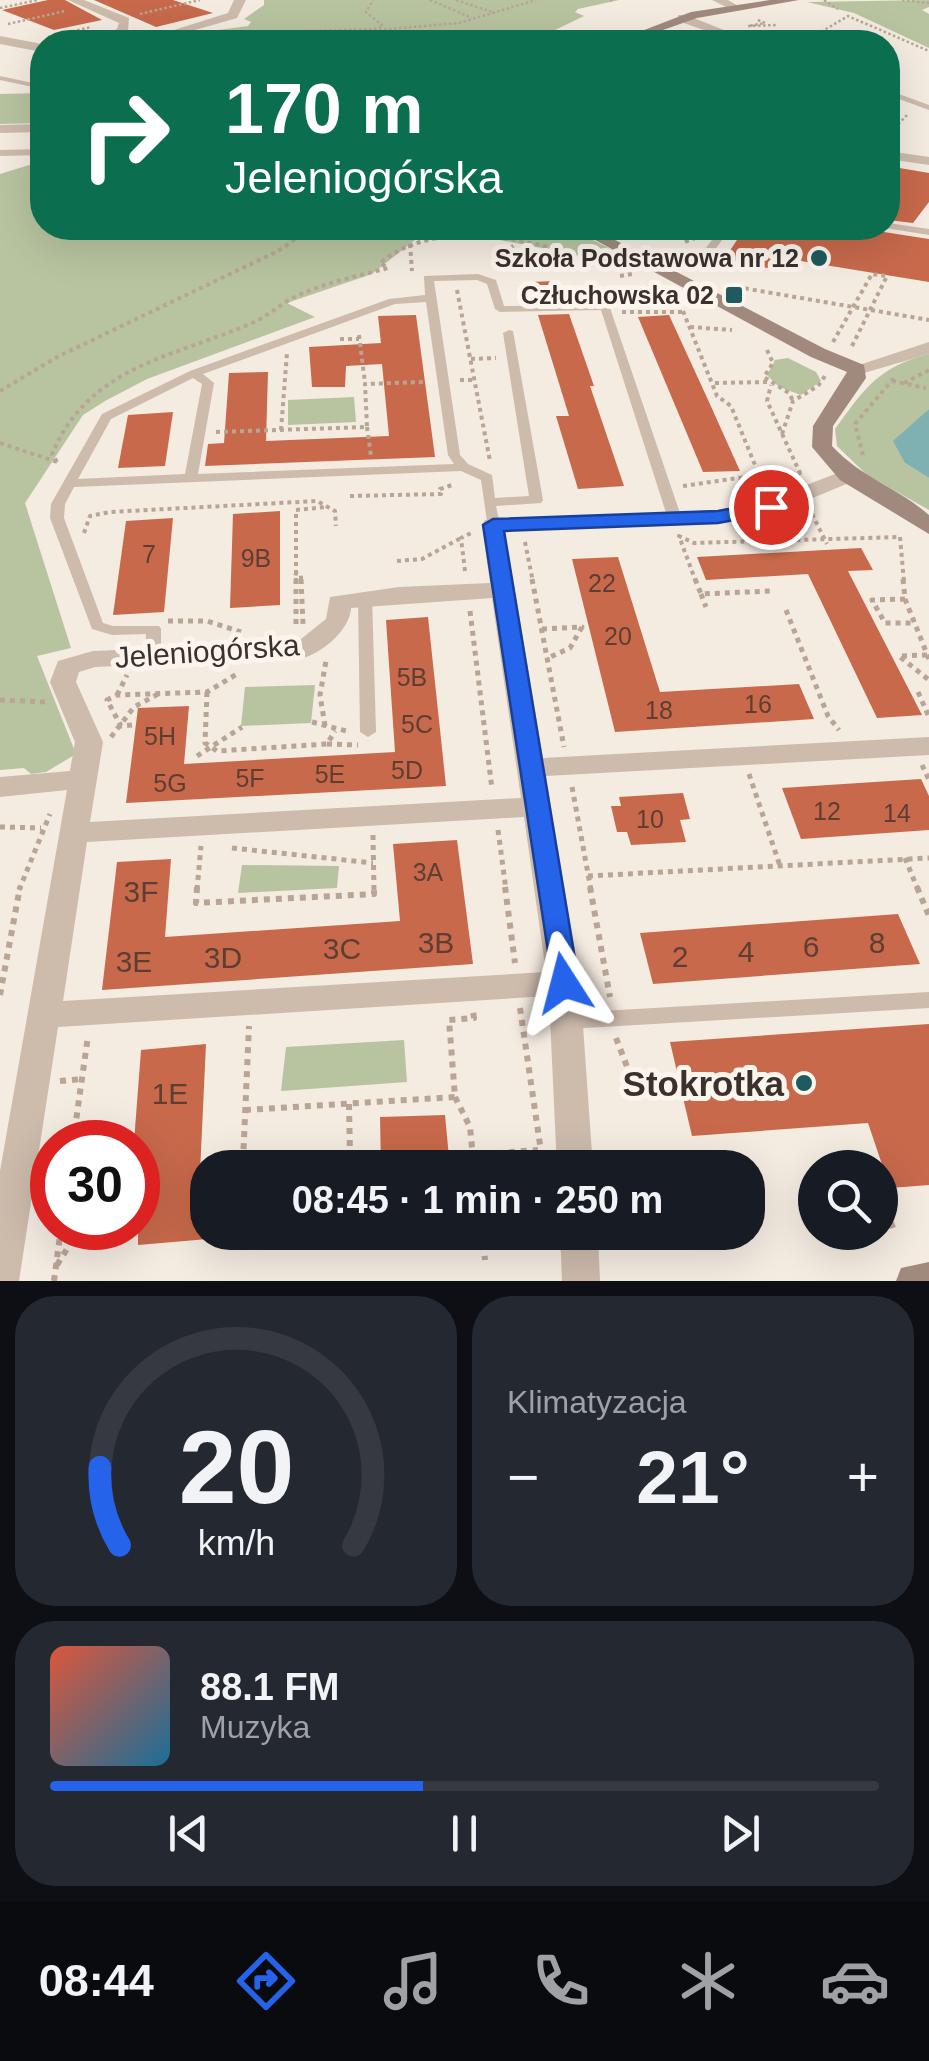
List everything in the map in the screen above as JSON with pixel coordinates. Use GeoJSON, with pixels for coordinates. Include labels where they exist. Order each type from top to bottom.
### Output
{"type":"FeatureCollection","features":[{"type":"Feature","properties":{"kind":"street"},"geometry":{"type":"LineString","coordinates":[[74,0],[126,24],[116,30]]}},
{"type":"Feature","properties":{"kind":"street"},"geometry":{"type":"LineString","coordinates":[[180,30],[233,15],[240,0]]}},
{"type":"Feature","properties":{"kind":"street"},"geometry":{"type":"LineString","coordinates":[[718,0],[734,7]]}},
{"type":"Feature","properties":{"kind":"street"},"geometry":{"type":"LineString","coordinates":[[650,30],[682,18],[734,7],[793,0]]}},
{"type":"Feature","properties":{"kind":"street"},"geometry":{"type":"LineString","coordinates":[[682,18],[715,30]]}},
{"type":"Feature","properties":{"kind":"street"},"geometry":{"type":"LineString","coordinates":[[0,40],[30,46]]}},
{"type":"Feature","properties":{"kind":"street"},"geometry":{"type":"LineString","coordinates":[[0,129],[30,128]]}},
{"type":"Feature","properties":{"kind":"street"},"geometry":{"type":"LineString","coordinates":[[900,157],[929,162]]}},
{"type":"Feature","properties":{"kind":"street"},"geometry":{"type":"LineString","coordinates":[[604,240],[818,353],[857,369],[929,348]]}},
{"type":"Feature","properties":{"kind":"street"},"geometry":{"type":"LineString","coordinates":[[857,369],[856,378],[819,436],[822,447],[848,475],[906,506],[929,527]]}},
{"type":"Feature","properties":{"kind":"street"},"geometry":{"type":"LineString","coordinates":[[574,1150],[564,983],[492,519],[675,520],[771,507],[848,475]]}},
{"type":"Feature","properties":{"kind":"street"},"geometry":{"type":"LineString","coordinates":[[365,596],[502,590]]}},
{"type":"Feature","properties":{"kind":"street","name":"Jeleniogórska"},"geometry":{"type":"LineString","coordinates":[[71,703],[62,682],[67,667],[92,660],[303,650],[332,628],[338,620],[339,602],[365,596]]}},
{"type":"Feature","properties":{"kind":"street"},"geometry":{"type":"LineString","coordinates":[[0,1281],[11,1153],[45,1016],[56,823],[84,779],[89,742],[71,703]]}},
{"type":"Feature","properties":{"kind":"street"},"geometry":{"type":"LineString","coordinates":[[530,768],[926,756]]}},
{"type":"Feature","properties":{"kind":"street"},"geometry":{"type":"LineString","coordinates":[[0,786],[84,779]]}},
{"type":"Feature","properties":{"kind":"street"},"geometry":{"type":"LineString","coordinates":[[56,823],[536,807]]}},
{"type":"Feature","properties":{"kind":"street"},"geometry":{"type":"LineString","coordinates":[[45,1016],[512,993],[564,983]]}},
{"type":"Feature","properties":{"kind":"street"},"geometry":{"type":"LineString","coordinates":[[579,1250],[581,1281]]}},
{"type":"Feature","properties":{"kind":"street"},"geometry":{"type":"LineString","coordinates":[[916,1281],[929,1280]]}},
{"type":"Feature","properties":{"kind":"lane"},"geometry":{"type":"LineString","coordinates":[[0,78],[30,84]]}},
{"type":"Feature","properties":{"kind":"lane"},"geometry":{"type":"LineString","coordinates":[[900,97],[929,108]]}},
{"type":"Feature","properties":{"kind":"lane"},"geometry":{"type":"LineString","coordinates":[[0,152],[30,152]]}},
{"type":"Feature","properties":{"kind":"lane"},"geometry":{"type":"LineString","coordinates":[[900,228],[929,232]]}},
{"type":"Feature","properties":{"kind":"lane"},"geometry":{"type":"LineString","coordinates":[[704,257],[717,240]]}},
{"type":"Feature","properties":{"kind":"lane"},"geometry":{"type":"LineString","coordinates":[[509,334],[536,500],[492,519],[487,478],[464,467],[454,455],[428,278],[478,277],[492,282],[500,309],[605,308],[675,520]]}},
{"type":"Feature","properties":{"kind":"lane"},"geometry":{"type":"LineString","coordinates":[[152,656],[154,629],[112,631],[97,626],[59,530],[58,504],[106,417],[194,373],[393,302],[430,298]]}},
{"type":"Feature","properties":{"kind":"lane"},"geometry":{"type":"LineString","coordinates":[[191,479],[208,383],[194,373]]}},
{"type":"Feature","properties":{"kind":"lane"},"geometry":{"type":"LineString","coordinates":[[70,483],[464,467]]}},
{"type":"Feature","properties":{"kind":"lane"},"geometry":{"type":"LineString","coordinates":[[365,596],[368,732]]}},
{"type":"Feature","properties":{"kind":"lane"},"geometry":{"type":"LineString","coordinates":[[568,1020],[929,1000]]}},
{"type":"Feature","properties":{"kind":"path"},"geometry":{"type":"LineString","coordinates":[[0,8],[38,0]]}},
{"type":"Feature","properties":{"kind":"path"},"geometry":{"type":"LineString","coordinates":[[373,0],[366,12],[383,28]]}},
{"type":"Feature","properties":{"kind":"path"},"geometry":{"type":"LineString","coordinates":[[430,0],[475,20]]}},
{"type":"Feature","properties":{"kind":"path"},"geometry":{"type":"LineString","coordinates":[[456,0],[498,14]]}},
{"type":"Feature","properties":{"kind":"path"},"geometry":{"type":"LineString","coordinates":[[418,30],[475,20],[536,0]]}},
{"type":"Feature","properties":{"kind":"path"},"geometry":{"type":"LineString","coordinates":[[824,0],[838,8]]}},
{"type":"Feature","properties":{"kind":"path"},"geometry":{"type":"LineString","coordinates":[[902,0],[929,2]]}},
{"type":"Feature","properties":{"kind":"path"},"geometry":{"type":"LineString","coordinates":[[0,26],[90,6]]}},
{"type":"Feature","properties":{"kind":"path"},"geometry":{"type":"LineString","coordinates":[[829,30],[840,22],[840,17],[852,16],[882,30]]}},
{"type":"Feature","properties":{"kind":"path"},"geometry":{"type":"LineString","coordinates":[[755,19],[777,25]]}},
{"type":"Feature","properties":{"kind":"path"},"geometry":{"type":"LineString","coordinates":[[196,25],[225,30]]}},
{"type":"Feature","properties":{"kind":"path"},"geometry":{"type":"LineString","coordinates":[[378,30],[395,30]]}},
{"type":"Feature","properties":{"kind":"path"},"geometry":{"type":"LineString","coordinates":[[900,38],[929,52]]}},
{"type":"Feature","properties":{"kind":"path"},"geometry":{"type":"LineString","coordinates":[[900,123],[909,113]]}},
{"type":"Feature","properties":{"kind":"path"},"geometry":{"type":"LineString","coordinates":[[900,134],[905,134]]}},
{"type":"Feature","properties":{"kind":"path"},"geometry":{"type":"LineString","coordinates":[[0,391],[57,358],[293,240]]}},
{"type":"Feature","properties":{"kind":"path"},"geometry":{"type":"LineString","coordinates":[[0,444],[54,461],[52,454],[63,425],[101,388],[133,369],[252,323],[286,301],[388,268],[380,265],[386,255],[428,240]]}},
{"type":"Feature","properties":{"kind":"path"},"geometry":{"type":"LineString","coordinates":[[492,240],[572,255]]}},
{"type":"Feature","properties":{"kind":"path"},"geometry":{"type":"LineString","coordinates":[[410,244],[412,266]]}},
{"type":"Feature","properties":{"kind":"path"},"geometry":{"type":"LineString","coordinates":[[833,342],[872,272],[887,276],[852,346]]}},
{"type":"Feature","properties":{"kind":"path"},"geometry":{"type":"LineString","coordinates":[[455,278],[491,462]]}},
{"type":"Feature","properties":{"kind":"path"},"geometry":{"type":"LineString","coordinates":[[614,299],[659,284]]}},
{"type":"Feature","properties":{"kind":"path"},"geometry":{"type":"LineString","coordinates":[[728,286],[929,320]]}},
{"type":"Feature","properties":{"kind":"path"},"geometry":{"type":"LineString","coordinates":[[684,312],[717,396],[731,406],[759,474]]}},
{"type":"Feature","properties":{"kind":"path"},"geometry":{"type":"LineString","coordinates":[[349,317],[359,324],[372,458]]}},
{"type":"Feature","properties":{"kind":"path"},"geometry":{"type":"LineString","coordinates":[[846,323],[862,326]]}},
{"type":"Feature","properties":{"kind":"path"},"geometry":{"type":"LineString","coordinates":[[690,327],[744,334]]}},
{"type":"Feature","properties":{"kind":"path"},"geometry":{"type":"LineString","coordinates":[[756,342],[767,350],[786,354]]}},
{"type":"Feature","properties":{"kind":"path"},"geometry":{"type":"LineString","coordinates":[[767,350],[773,363],[764,377],[793,400]]}},
{"type":"Feature","properties":{"kind":"path"},"geometry":{"type":"LineString","coordinates":[[281,430],[287,355]]}},
{"type":"Feature","properties":{"kind":"path"},"geometry":{"type":"LineString","coordinates":[[471,358],[489,358]]}},
{"type":"Feature","properties":{"kind":"path"},"geometry":{"type":"LineString","coordinates":[[904,383],[929,370]]}},
{"type":"Feature","properties":{"kind":"path"},"geometry":{"type":"LineString","coordinates":[[782,434],[793,400],[818,386],[824,373]]}},
{"type":"Feature","properties":{"kind":"path"},"geometry":{"type":"LineString","coordinates":[[872,465],[859,449],[855,424],[897,373]]}},
{"type":"Feature","properties":{"kind":"path"},"geometry":{"type":"LineString","coordinates":[[364,384],[475,380]]}},
{"type":"Feature","properties":{"kind":"path"},"geometry":{"type":"LineString","coordinates":[[892,381],[926,388]]}},
{"type":"Feature","properties":{"kind":"path"},"geometry":{"type":"LineString","coordinates":[[714,383],[769,383]]}},
{"type":"Feature","properties":{"kind":"path"},"geometry":{"type":"LineString","coordinates":[[686,487],[759,474],[800,473],[767,401],[769,383]]}},
{"type":"Feature","properties":{"kind":"path"},"geometry":{"type":"LineString","coordinates":[[199,433],[367,427]]}},
{"type":"Feature","properties":{"kind":"path"},"geometry":{"type":"LineString","coordinates":[[350,496],[441,494],[440,489],[452,488],[449,475]]}},
{"type":"Feature","properties":{"kind":"path"},"geometry":{"type":"LineString","coordinates":[[82,546],[90,516],[316,502],[336,511],[336,526]]}},
{"type":"Feature","properties":{"kind":"path"},"geometry":{"type":"LineString","coordinates":[[296,620],[296,510],[328,507]]}},
{"type":"Feature","properties":{"kind":"path"},"geometry":{"type":"LineString","coordinates":[[812,514],[825,541]]}},
{"type":"Feature","properties":{"kind":"path"},"geometry":{"type":"LineString","coordinates":[[397,561],[422,560],[492,519],[526,542],[612,1006]]}},
{"type":"Feature","properties":{"kind":"path"},"geometry":{"type":"LineString","coordinates":[[767,528],[774,543]]}},
{"type":"Feature","properties":{"kind":"path"},"geometry":{"type":"LineString","coordinates":[[706,607],[679,536],[694,543],[774,543],[900,534],[905,599],[928,657],[899,656],[929,680]]}},
{"type":"Feature","properties":{"kind":"path"},"geometry":{"type":"LineString","coordinates":[[462,538],[495,809],[512,993],[519,999],[531,1066],[538,1150]]}},
{"type":"Feature","properties":{"kind":"path"},"geometry":{"type":"LineString","coordinates":[[294,573],[301,575],[300,629],[332,628]]}},
{"type":"Feature","properties":{"kind":"path"},"geometry":{"type":"LineString","coordinates":[[701,594],[770,591]]}},
{"type":"Feature","properties":{"kind":"path"},"geometry":{"type":"LineString","coordinates":[[905,599],[872,600],[885,623],[912,623]]}},
{"type":"Feature","properties":{"kind":"path"},"geometry":{"type":"LineString","coordinates":[[786,610],[828,716],[842,734]]}},
{"type":"Feature","properties":{"kind":"path"},"geometry":{"type":"LineString","coordinates":[[155,622],[208,621],[240,632],[258,631]]}},
{"type":"Feature","properties":{"kind":"path"},"geometry":{"type":"LineString","coordinates":[[542,629],[582,627],[570,648],[548,658]]}},
{"type":"Feature","properties":{"kind":"path"},"geometry":{"type":"LineString","coordinates":[[309,659],[366,657]]}},
{"type":"Feature","properties":{"kind":"path"},"geometry":{"type":"LineString","coordinates":[[325,726],[320,695],[326,658]]}},
{"type":"Feature","properties":{"kind":"path"},"geometry":{"type":"LineString","coordinates":[[120,726],[107,700],[208,692],[246,668]]}},
{"type":"Feature","properties":{"kind":"path"},"geometry":{"type":"LineString","coordinates":[[208,692],[205,744],[209,748],[327,744],[335,731]]}},
{"type":"Feature","properties":{"kind":"path"},"geometry":{"type":"LineString","coordinates":[[918,692],[929,717]]}},
{"type":"Feature","properties":{"kind":"path"},"geometry":{"type":"LineString","coordinates":[[106,742],[134,706],[160,693]]}},
{"type":"Feature","properties":{"kind":"path"},"geometry":{"type":"LineString","coordinates":[[0,700],[71,703]]}},
{"type":"Feature","properties":{"kind":"path"},"geometry":{"type":"LineString","coordinates":[[312,722],[347,732]]}},
{"type":"Feature","properties":{"kind":"path"},"geometry":{"type":"LineString","coordinates":[[120,726],[132,725]]}},
{"type":"Feature","properties":{"kind":"path"},"geometry":{"type":"LineString","coordinates":[[196,756],[242,727]]}},
{"type":"Feature","properties":{"kind":"path"},"geometry":{"type":"LineString","coordinates":[[926,756],[929,780]]}},
{"type":"Feature","properties":{"kind":"path"},"geometry":{"type":"LineString","coordinates":[[748,770],[780,866]]}},
{"type":"Feature","properties":{"kind":"path"},"geometry":{"type":"LineString","coordinates":[[0,827],[56,823]]}},
{"type":"Feature","properties":{"kind":"path"},"geometry":{"type":"LineString","coordinates":[[0,995],[22,875],[56,823]]}},
{"type":"Feature","properties":{"kind":"path"},"geometry":{"type":"LineString","coordinates":[[373,846],[374,894],[196,903],[201,846],[373,863]]}},
{"type":"Feature","properties":{"kind":"path"},"geometry":{"type":"LineString","coordinates":[[905,858],[929,916]]}},
{"type":"Feature","properties":{"kind":"path"},"geometry":{"type":"LineString","coordinates":[[588,876],[929,858]]}},
{"type":"Feature","properties":{"kind":"path"},"geometry":{"type":"LineString","coordinates":[[473,1150],[470,1127],[455,1097],[449,1020],[474,1018],[472,1007],[478,1002]]}},
{"type":"Feature","properties":{"kind":"path"},"geometry":{"type":"LineString","coordinates":[[243,1150],[250,1003]]}},
{"type":"Feature","properties":{"kind":"path"},"geometry":{"type":"LineString","coordinates":[[76,1120],[91,1013]]}},
{"type":"Feature","properties":{"kind":"path"},"geometry":{"type":"LineString","coordinates":[[616,1033],[631,1077]]}},
{"type":"Feature","properties":{"kind":"path"},"geometry":{"type":"LineString","coordinates":[[245,1110],[455,1097]]}},
{"type":"Feature","properties":{"kind":"path"},"geometry":{"type":"LineString","coordinates":[[349,1104],[350,1150]]}},
{"type":"Feature","properties":{"kind":"path"},"geometry":{"type":"LineString","coordinates":[[54,1281],[58,1250]]}},
{"type":"Feature","properties":{"kind":"path"},"geometry":{"type":"LineString","coordinates":[[56,1267],[66,1250]]}},
{"type":"Feature","properties":{"kind":"path"},"geometry":{"type":"LineString","coordinates":[[484,1250],[485,1260]]}},
{"type":"Feature","properties":{"kind":"green space"},"geometry":{"type":"Polygon","coordinates":[[[264,0],[619,0],[578,9],[575,12],[584,16],[555,30],[218,30],[248,26],[251,22],[244,19],[264,5],[264,0]]]}},
{"type":"Feature","properties":{"kind":"green space"},"geometry":{"type":"Polygon","coordinates":[[[929,0],[929,7],[922,10],[929,14],[929,48],[900,34],[900,30],[890,30],[854,13],[807,2],[929,0]]]}},
{"type":"Feature","properties":{"kind":"green space"},"geometry":{"type":"Polygon","coordinates":[[[30,93],[30,123],[0,124],[0,94],[30,93]]]}},
{"type":"Feature","properties":{"kind":"green space"},"geometry":{"type":"Polygon","coordinates":[[[30,165],[30,240],[415,240],[372,274],[287,303],[315,317],[147,379],[83,415],[25,503],[71,648],[37,656],[76,754],[46,772],[31,774],[24,768],[0,770],[0,174],[30,165]]]}},
{"type":"Feature","properties":{"kind":"green space"},"geometry":{"type":"Polygon","coordinates":[[[500,240],[593,240],[647,268],[500,240]]]}},
{"type":"Feature","properties":{"kind":"green space"},"geometry":{"type":"Polygon","coordinates":[[[929,354],[929,409],[913,427],[905,463],[929,478],[929,510],[867,475],[837,446],[835,429],[874,381],[897,365],[929,354]]]}},
{"type":"Feature","properties":{"kind":"green space"},"geometry":{"type":"Polygon","coordinates":[[[788,358],[816,372],[821,381],[801,395],[779,387],[767,375],[775,360],[788,358]]]}},
{"type":"Feature","properties":{"kind":"green space"},"geometry":{"type":"Polygon","coordinates":[[[354,397],[356,422],[288,425],[288,400],[354,397]]]}},
{"type":"Feature","properties":{"kind":"green space"},"geometry":{"type":"Polygon","coordinates":[[[315,685],[311,723],[241,726],[245,687],[315,685]]]}},
{"type":"Feature","properties":{"kind":"green space"},"geometry":{"type":"Polygon","coordinates":[[[242,865],[339,866],[337,888],[238,893],[242,865]]]}},
{"type":"Feature","properties":{"kind":"green space"},"geometry":{"type":"Polygon","coordinates":[[[404,1040],[407,1082],[281,1091],[286,1047],[404,1040]]]}},
{"type":"Feature","properties":{"kind":"water"},"geometry":{"type":"Polygon","coordinates":[[[929,409],[929,478],[905,463],[893,441],[929,409]]]}},
{"type":"Feature","properties":{"kind":"building"},"geometry":{"type":"Polygon","coordinates":[[[65,0],[102,20],[54,30],[2,10],[65,0]]]}},
{"type":"Feature","properties":{"kind":"building"},"geometry":{"type":"Polygon","coordinates":[[[94,0],[173,0],[213,13],[156,27],[94,0]]]}},
{"type":"Feature","properties":{"kind":"building"},"geometry":{"type":"Polygon","coordinates":[[[900,168],[929,173],[929,202],[913,223],[900,221],[900,168]]]}},
{"type":"Feature","properties":{"kind":"building"},"geometry":{"type":"Polygon","coordinates":[[[900,235],[929,239],[929,282],[776,257],[768,268],[723,261],[737,240],[900,240],[900,235]]]}},
{"type":"Feature","properties":{"kind":"building"},"geometry":{"type":"Polygon","coordinates":[[[558,281],[565,302],[534,302],[527,282],[558,281]]]}},
{"type":"Feature","properties":{"kind":"building"},"geometry":{"type":"Polygon","coordinates":[[[569,314],[624,486],[578,489],[556,416],[569,416],[538,315],[569,314]]]}},
{"type":"Feature","properties":{"kind":"building"},"geometry":{"type":"Polygon","coordinates":[[[416,315],[435,457],[205,466],[208,444],[224,443],[229,373],[268,372],[266,441],[389,436],[382,364],[346,366],[345,387],[312,387],[309,347],[381,343],[378,316],[416,315]]]}},
{"type":"Feature","properties":{"kind":"building"},"geometry":{"type":"Polygon","coordinates":[[[669,315],[740,471],[703,472],[638,317],[669,315]]]}},
{"type":"Feature","properties":{"kind":"building"},"geometry":{"type":"Polygon","coordinates":[[[173,412],[165,466],[118,468],[128,415],[173,412]]]}},
{"type":"Feature","properties":{"kind":"building"},"geometry":{"type":"Polygon","coordinates":[[[280,511],[280,605],[230,608],[233,514],[280,511]]]}},
{"type":"Feature","properties":{"kind":"building"},"geometry":{"type":"Polygon","coordinates":[[[173,518],[164,612],[113,615],[126,521],[173,518]]]}},
{"type":"Feature","properties":{"kind":"building"},"geometry":{"type":"Polygon","coordinates":[[[861,548],[873,570],[848,571],[922,715],[877,718],[808,574],[706,580],[697,557],[861,548]]]}},
{"type":"Feature","properties":{"kind":"building"},"geometry":{"type":"Polygon","coordinates":[[[618,557],[660,692],[799,684],[814,719],[615,732],[572,559],[618,557]]]}},
{"type":"Feature","properties":{"kind":"building"},"geometry":{"type":"Polygon","coordinates":[[[428,617],[446,786],[126,803],[138,708],[189,706],[184,764],[395,752],[386,620],[428,617]]]}},
{"type":"Feature","properties":{"kind":"building"},"geometry":{"type":"Polygon","coordinates":[[[921,779],[929,796],[929,830],[801,839],[782,788],[921,779]]]}},
{"type":"Feature","properties":{"kind":"building"},"geometry":{"type":"Polygon","coordinates":[[[683,793],[690,819],[680,820],[686,842],[631,845],[627,832],[617,832],[611,806],[621,806],[619,797],[683,793]]]}},
{"type":"Feature","properties":{"kind":"building"},"geometry":{"type":"Polygon","coordinates":[[[457,840],[473,964],[102,990],[117,862],[171,859],[165,937],[400,921],[393,844],[457,840]]]}},
{"type":"Feature","properties":{"kind":"building"},"geometry":{"type":"Polygon","coordinates":[[[898,914],[920,964],[653,984],[640,933],[898,914]]]}},
{"type":"Feature","properties":{"kind":"building","name":"Stokrotka"},"geometry":{"type":"Polygon","coordinates":[[[929,1024],[929,1185],[898,1187],[898,1150],[877,1150],[868,1123],[692,1136],[670,1042],[929,1024]]]}},
{"type":"Feature","properties":{"kind":"building"},"geometry":{"type":"Polygon","coordinates":[[[206,1044],[201,1150],[190,1150],[190,1241],[160,1243],[160,1120],[136,1120],[141,1050],[206,1044]]]}},
{"type":"Feature","properties":{"kind":"building"},"geometry":{"type":"Polygon","coordinates":[[[445,1115],[448,1150],[381,1150],[380,1117],[445,1115]]]}},
{"type":"Feature","properties":{"kind":"place","name":"Szkoła Podstawowa nr 12"},"geometry":{"type":"Point","coordinates":[819,258]}},
{"type":"Feature","properties":{"kind":"place","name":"Człuchowska 02"},"geometry":{"type":"Point","coordinates":[734,295]}},
{"type":"Feature","properties":{"kind":"place","name":"Stokrotka"},"geometry":{"type":"Point","coordinates":[804,1083]}},
{"type":"Feature","properties":{"kind":"route"},"geometry":{"type":"LineString","coordinates":[[564,983],[493,525],[675,520],[771,507]]}}]}
